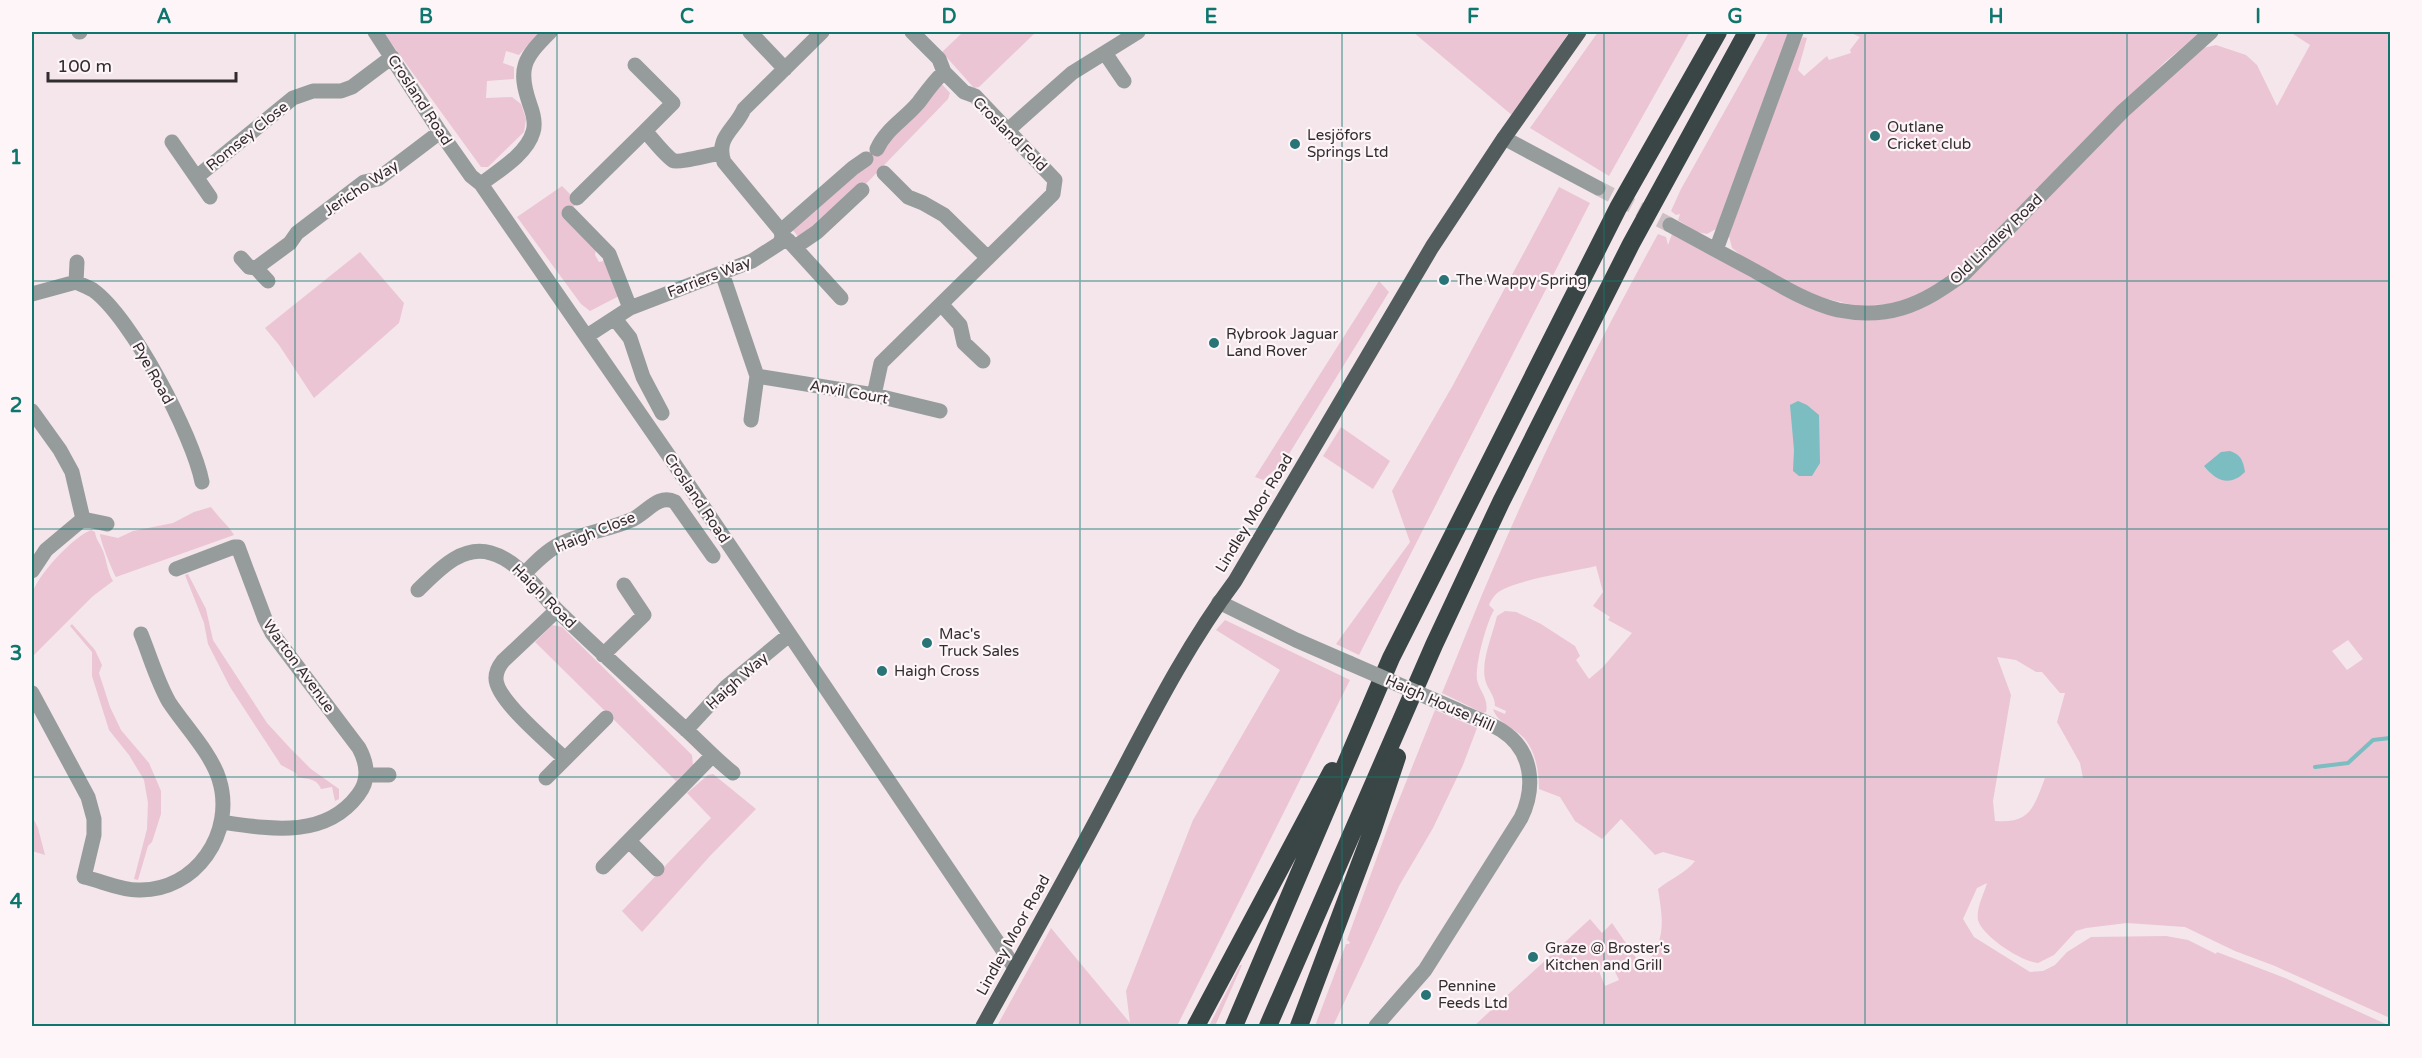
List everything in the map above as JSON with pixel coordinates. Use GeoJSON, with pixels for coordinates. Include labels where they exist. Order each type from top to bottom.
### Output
{"type":"FeatureCollection","features":[{"type":"Feature","properties":{"kind":"highway"},"geometry":{"type":"LineString","coordinates":[[1196,1026],[1391,658],[1618,208],[1718,32]]}},
{"type":"Feature","properties":{"kind":"highway"},"geometry":{"type":"LineString","coordinates":[[1268,1026],[1434,645],[1501,502],[1631,244],[1747,32]]}},
{"type":"Feature","properties":{"kind":"highway"},"geometry":{"type":"LineString","coordinates":[[1299,1026],[1373,829],[1434,645]]}},
{"type":"Feature","properties":{"kind":"highway"},"geometry":{"type":"LineString","coordinates":[[1234,1026],[1391,658]]}},
{"type":"Feature","properties":{"kind":"main road","name":"Lindley Moor Road"},"geometry":{"type":"LineString","coordinates":[[983,1026],[1063,884],[1163,694],[1219,602],[1235,582],[1432,247],[1504,138],[1579,32]]}},
{"type":"Feature","properties":{"kind":"street","name":"Crosland Road"},"geometry":{"type":"LineString","coordinates":[[375,32],[440,132],[471,176],[481,184],[587,336],[1015,968]]}},
{"type":"Feature","properties":{"kind":"street"},"geometry":{"type":"LineString","coordinates":[[481,184],[521,152],[533,133],[534,117],[522,77],[529,53],[550,32]]}},
{"type":"Feature","properties":{"kind":"street"},"geometry":{"type":"LineString","coordinates":[[750,32],[785,69]]}},
{"type":"Feature","properties":{"kind":"street"},"geometry":{"type":"LineString","coordinates":[[822,32],[744,109],[739,121],[722,142],[721,153],[730,171],[782,234],[842,298]]}},
{"type":"Feature","properties":{"kind":"street","name":"Crosland Fold"},"geometry":{"type":"LineString","coordinates":[[874,396],[881,363],[1053,194],[1055,180],[975,96],[964,92],[944,72],[939,59],[912,32]]}},
{"type":"Feature","properties":{"kind":"street"},"geometry":{"type":"LineString","coordinates":[[1716,250],[1796,32]]}},
{"type":"Feature","properties":{"kind":"street","name":"Old Lindley Road"},"geometry":{"type":"LineString","coordinates":[[1670,225],[1785,288],[1838,310],[1882,312],[1915,304],[1943,289],[1965,273],[2122,111],[2211,32]]}},
{"type":"Feature","properties":{"kind":"street"},"geometry":{"type":"LineString","coordinates":[[1008,130],[1072,73],[1133,33]]}},
{"type":"Feature","properties":{"kind":"street"},"geometry":{"type":"LineString","coordinates":[[1105,52],[1124,81]]}},
{"type":"Feature","properties":{"kind":"street","name":"Romsey Close"},"geometry":{"type":"LineString","coordinates":[[198,176],[293,98],[313,90],[341,91],[351,87],[392,57]]}},
{"type":"Feature","properties":{"kind":"street"},"geometry":{"type":"LineString","coordinates":[[577,198],[672,103],[635,65]]}},
{"type":"Feature","properties":{"kind":"street","name":"Farriers Way"},"geometry":{"type":"LineString","coordinates":[[587,336],[630,308],[752,261],[780,243],[782,234],[853,168],[872,154],[883,137],[944,72]]}},
{"type":"Feature","properties":{"kind":"street"},"geometry":{"type":"LineString","coordinates":[[645,131],[674,161],[682,162],[690,158],[721,153]]}},
{"type":"Feature","properties":{"kind":"street","name":"Jericho Way"},"geometry":{"type":"LineString","coordinates":[[256,268],[290,243],[297,233],[364,182],[378,179],[440,132]]}},
{"type":"Feature","properties":{"kind":"street"},"geometry":{"type":"LineString","coordinates":[[1504,138],[1598,188]]}},
{"type":"Feature","properties":{"kind":"street"},"geometry":{"type":"LineString","coordinates":[[172,142],[210,196]]}},
{"type":"Feature","properties":{"kind":"street"},"geometry":{"type":"LineString","coordinates":[[884,173],[908,197],[944,215],[988,258]]}},
{"type":"Feature","properties":{"kind":"street"},"geometry":{"type":"LineString","coordinates":[[795,248],[817,232],[862,190]]}},
{"type":"Feature","properties":{"kind":"street"},"geometry":{"type":"LineString","coordinates":[[569,213],[609,254],[630,308]]}},
{"type":"Feature","properties":{"kind":"street"},"geometry":{"type":"LineString","coordinates":[[241,258],[249,267],[256,268],[268,281]]}},
{"type":"Feature","properties":{"kind":"street"},"geometry":{"type":"LineString","coordinates":[[32,294],[76,282],[77,262]]}},
{"type":"Feature","properties":{"kind":"street"},"geometry":{"type":"LineString","coordinates":[[722,273],[757,376],[751,420]]}},
{"type":"Feature","properties":{"kind":"street","name":"Pye Road"},"geometry":{"type":"LineString","coordinates":[[76,282],[93,290],[105,302],[138,344],[180,423],[202,482]]}},
{"type":"Feature","properties":{"kind":"street"},"geometry":{"type":"LineString","coordinates":[[942,305],[960,325],[964,343],[982,361]]}},
{"type":"Feature","properties":{"kind":"street"},"geometry":{"type":"LineString","coordinates":[[615,319],[630,338],[643,377],[662,413]]}},
{"type":"Feature","properties":{"kind":"street","name":"Anvil Court"},"geometry":{"type":"LineString","coordinates":[[757,376],[874,396],[940,411]]}},
{"type":"Feature","properties":{"kind":"street"},"geometry":{"type":"LineString","coordinates":[[32,411],[60,450],[72,472],[83,519]]}},
{"type":"Feature","properties":{"kind":"street","name":"Haigh Close"},"geometry":{"type":"LineString","coordinates":[[524,574],[561,543],[633,520],[661,500],[669,499],[675,502],[713,556]]}},
{"type":"Feature","properties":{"kind":"street"},"geometry":{"type":"LineString","coordinates":[[83,519],[106,524]]}},
{"type":"Feature","properties":{"kind":"street"},"geometry":{"type":"LineString","coordinates":[[32,571],[46,550],[83,519]]}},
{"type":"Feature","properties":{"kind":"street","name":"Warton Avenue"},"geometry":{"type":"LineString","coordinates":[[176,569],[234,546],[238,548],[272,633],[359,748],[366,761],[366,775]]}},
{"type":"Feature","properties":{"kind":"street","name":"Haigh Road"},"geometry":{"type":"LineString","coordinates":[[418,590],[448,561],[468,553],[489,552],[506,559],[524,574],[603,655],[733,773]]}},
{"type":"Feature","properties":{"kind":"street"},"geometry":{"type":"LineString","coordinates":[[603,655],[644,615],[624,585]]}},
{"type":"Feature","properties":{"kind":"street","name":"Haigh House Hill"},"geometry":{"type":"LineString","coordinates":[[1219,602],[1296,640],[1498,728],[1518,746],[1529,768],[1531,787],[1529,800],[1521,818],[1425,970],[1376,1026]]}},
{"type":"Feature","properties":{"kind":"street"},"geometry":{"type":"LineString","coordinates":[[557,610],[503,661],[495,679],[500,692],[511,706],[565,759]]}},
{"type":"Feature","properties":{"kind":"street"},"geometry":{"type":"LineString","coordinates":[[32,693],[87,797],[94,819],[94,836],[84,877],[137,890],[156,889],[178,881],[200,865],[214,844],[221,822],[223,793],[218,776],[169,700],[141,634]]}},
{"type":"Feature","properties":{"kind":"street","name":"Haigh Way"},"geometry":{"type":"LineString","coordinates":[[686,730],[726,687],[789,635]]}},
{"type":"Feature","properties":{"kind":"street"},"geometry":{"type":"LineString","coordinates":[[546,778],[606,718]]}},
{"type":"Feature","properties":{"kind":"street"},"geometry":{"type":"LineString","coordinates":[[603,867],[712,756]]}},
{"type":"Feature","properties":{"kind":"street"},"geometry":{"type":"LineString","coordinates":[[221,822],[271,829],[318,825],[337,817],[351,804],[362,790],[366,775],[389,775]]}},
{"type":"Feature","properties":{"kind":"street"},"geometry":{"type":"LineString","coordinates":[[629,841],[657,869]]}},
{"type":"Feature","properties":{"kind":"shaded area"},"geometry":{"type":"Polygon","coordinates":[[[383,32],[540,32],[519,55],[506,51],[503,63],[514,67],[514,79],[487,81],[486,98],[512,97],[521,104],[526,119],[524,132],[488,167],[481,167],[383,32]]]}},
{"type":"Feature","properties":{"kind":"shaded area"},"geometry":{"type":"Polygon","coordinates":[[[1036,32],[979,87],[974,88],[942,52],[961,34],[1036,32]]]}},
{"type":"Feature","properties":{"kind":"shaded area"},"geometry":{"type":"Polygon","coordinates":[[[1413,32],[1569,32],[1513,116],[1413,32]]]}},
{"type":"Feature","properties":{"kind":"shaded area"},"geometry":{"type":"Polygon","coordinates":[[[1598,32],[1690,32],[1609,176],[1530,128],[1598,32]]]}},
{"type":"Feature","properties":{"kind":"shaded area"},"geometry":{"type":"Polygon","coordinates":[[[1769,32],[1791,32],[1744,161],[1716,229],[1707,234],[1697,232],[1678,220],[1680,214],[1676,215],[1671,211],[1769,32]]]}},
{"type":"Feature","properties":{"kind":"shaded area"},"geometry":{"type":"Polygon","coordinates":[[[1849,32],[2201,32],[2165,62],[1951,277],[1916,296],[1889,304],[1857,306],[1815,296],[1755,267],[1732,248],[1729,236],[1792,59],[1803,37],[1807,38],[1798,70],[1804,76],[1827,56],[1829,60],[1851,53],[1850,50],[1860,37],[1849,32]]]}},
{"type":"Feature","properties":{"kind":"shaded area"},"geometry":{"type":"Polygon","coordinates":[[[2290,32],[2390,32],[2390,1018],[2185,927],[2127,923],[2086,928],[2076,931],[2054,955],[2038,963],[2022,958],[2004,947],[1981,926],[1978,911],[1987,883],[1977,888],[1963,919],[1974,937],[2030,972],[2043,971],[2055,965],[2067,952],[2091,937],[2166,936],[2188,940],[2216,954],[2217,952],[2285,978],[2390,1026],[1474,1026],[1590,919],[1602,933],[1612,923],[1643,968],[1651,958],[1660,939],[1662,921],[1658,889],[1695,861],[1663,852],[1655,855],[1621,819],[1602,839],[1575,821],[1560,797],[1539,789],[1536,762],[1531,749],[1524,738],[1502,722],[1493,709],[1505,714],[1506,711],[1495,706],[1484,672],[1497,616],[1505,611],[1516,612],[1541,624],[1575,646],[1580,656],[1576,660],[1589,679],[1603,667],[1632,633],[1608,620],[1610,617],[1593,606],[1603,592],[1596,566],[1520,583],[1500,591],[1493,597],[1489,605],[1494,610],[1482,644],[1477,673],[1477,680],[1486,703],[1486,712],[1483,713],[1442,693],[1533,479],[1593,355],[1658,234],[1666,237],[1668,245],[1672,234],[1822,312],[1926,306],[2123,117],[2203,48],[2216,45],[2246,55],[2257,65],[2277,106],[2310,45],[2290,32]],[[2348,640],[2332,651],[2347,670],[2363,659],[2348,640]],[[1997,657],[2011,695],[1993,801],[1995,821],[2007,821],[2024,816],[2034,805],[2045,778],[2083,778],[2080,763],[2057,722],[2065,693],[2060,693],[2042,672],[2036,672],[2016,660],[1997,657]],[[1612,965],[1599,971],[1605,986],[1619,980],[1612,965]]]}},
{"type":"Feature","properties":{"kind":"shaded area"},"geometry":{"type":"Polygon","coordinates":[[[939,81],[950,93],[948,99],[859,191],[800,239],[792,229],[939,81]]]}},
{"type":"Feature","properties":{"kind":"shaded area"},"geometry":{"type":"Polygon","coordinates":[[[562,186],[578,202],[565,216],[596,249],[595,255],[599,262],[604,261],[621,295],[590,311],[581,304],[517,217],[562,186]]]}},
{"type":"Feature","properties":{"kind":"shaded area"},"geometry":{"type":"Polygon","coordinates":[[[1559,187],[1590,203],[1359,655],[1336,644],[1410,542],[1392,491],[1453,385],[1559,187]]]}},
{"type":"Feature","properties":{"kind":"shaded area"},"geometry":{"type":"Polygon","coordinates":[[[360,252],[404,303],[399,323],[314,398],[265,328],[360,252]]]}},
{"type":"Feature","properties":{"kind":"shaded area"},"geometry":{"type":"Polygon","coordinates":[[[1379,281],[1389,292],[1284,462],[1263,480],[1255,477],[1379,281]]]}},
{"type":"Feature","properties":{"kind":"shaded area"},"geometry":{"type":"Polygon","coordinates":[[[1341,427],[1390,461],[1373,489],[1323,456],[1341,427]]]}},
{"type":"Feature","properties":{"kind":"shaded area"},"geometry":{"type":"Polygon","coordinates":[[[211,507],[234,535],[116,577],[100,534],[118,538],[133,531],[173,523],[194,512],[211,507]]]}},
{"type":"Feature","properties":{"kind":"shaded area"},"geometry":{"type":"Polygon","coordinates":[[[91,530],[95,532],[113,581],[93,596],[32,657],[30,609],[35,587],[56,558],[75,540],[91,530]]]}},
{"type":"Feature","properties":{"kind":"shaded area"},"geometry":{"type":"Polygon","coordinates":[[[188,574],[206,609],[213,640],[267,723],[311,769],[339,789],[339,799],[335,801],[332,787],[321,789],[314,781],[297,777],[296,773],[281,765],[230,687],[208,644],[204,623],[185,575],[188,574]]]}},
{"type":"Feature","properties":{"kind":"shaded area"},"geometry":{"type":"Polygon","coordinates":[[[1225,620],[1350,680],[1177,1026],[997,1026],[1051,928],[1130,1023],[1126,991],[1193,820],[1280,670],[1216,630],[1225,620]]]}},
{"type":"Feature","properties":{"kind":"shaded area"},"geometry":{"type":"Polygon","coordinates":[[[72,624],[95,650],[102,665],[99,673],[110,707],[121,730],[149,763],[161,791],[161,814],[138,880],[134,879],[147,829],[148,803],[144,780],[129,755],[109,730],[92,676],[92,652],[70,626],[72,624]]]}},
{"type":"Feature","properties":{"kind":"shaded area"},"geometry":{"type":"Polygon","coordinates":[[[552,625],[562,627],[692,755],[693,765],[676,781],[535,642],[552,625]]]}},
{"type":"Feature","properties":{"kind":"shaded area"},"geometry":{"type":"Polygon","coordinates":[[[1435,710],[1477,728],[1463,765],[1433,828],[1399,886],[1333,1026],[1315,1026],[1346,944],[1350,942],[1347,940],[1388,827],[1435,710]]]}},
{"type":"Feature","properties":{"kind":"shaded area"},"geometry":{"type":"Polygon","coordinates":[[[713,774],[756,809],[642,932],[622,911],[711,818],[687,793],[708,775],[713,774]]]}},
{"type":"Feature","properties":{"kind":"shaded area"},"geometry":{"type":"Polygon","coordinates":[[[32,816],[38,828],[45,855],[32,851],[32,816]]]}},
{"type":"Feature","properties":{"kind":"shaded area"},"geometry":{"type":"Polygon","coordinates":[[[1242,965],[1215,1026],[1209,1026],[1242,965]]]}},
{"type":"Feature","properties":{"kind":"water"},"geometry":{"type":"Polygon","coordinates":[[[1798,401],[1819,415],[1820,463],[1812,476],[1799,476],[1793,471],[1794,450],[1790,405],[1798,401]]]}},
{"type":"Feature","properties":{"kind":"water"},"geometry":{"type":"Polygon","coordinates":[[[2230,451],[2239,456],[2245,472],[2234,480],[2218,478],[2204,466],[2221,452],[2230,451]]]}},
{"type":"Feature","properties":{"kind":"waterway"},"geometry":{"type":"LineString","coordinates":[[2315,767],[2348,763],[2373,740],[2390,738]]}},
{"type":"Feature","properties":{"kind":"tunnel"},"geometry":{"type":"LineString","coordinates":[[1598,188],[1670,225]]}},
{"type":"Feature","properties":{"kind":"place","name":"Outlane Cricket club"},"geometry":{"type":"Point","coordinates":[1875,136]}},
{"type":"Feature","properties":{"kind":"place","name":"Lesjöfors Springs Ltd"},"geometry":{"type":"Point","coordinates":[1295,144]}},
{"type":"Feature","properties":{"kind":"place","name":"The Wappy Spring"},"geometry":{"type":"Point","coordinates":[1444,280]}},
{"type":"Feature","properties":{"kind":"place","name":"Rybrook Jaguar Land Rover"},"geometry":{"type":"Point","coordinates":[1214,343]}},
{"type":"Feature","properties":{"kind":"place","name":"Mac's Truck Sales"},"geometry":{"type":"Point","coordinates":[927,643]}},
{"type":"Feature","properties":{"kind":"place","name":"Haigh Cross"},"geometry":{"type":"Point","coordinates":[882,671]}},
{"type":"Feature","properties":{"kind":"place","name":"Graze @ Broster's Kitchen and Grill"},"geometry":{"type":"Point","coordinates":[1533,957]}},
{"type":"Feature","properties":{"kind":"place","name":"Pennine Feeds Ltd"},"geometry":{"type":"Point","coordinates":[1426,995]}}]}
